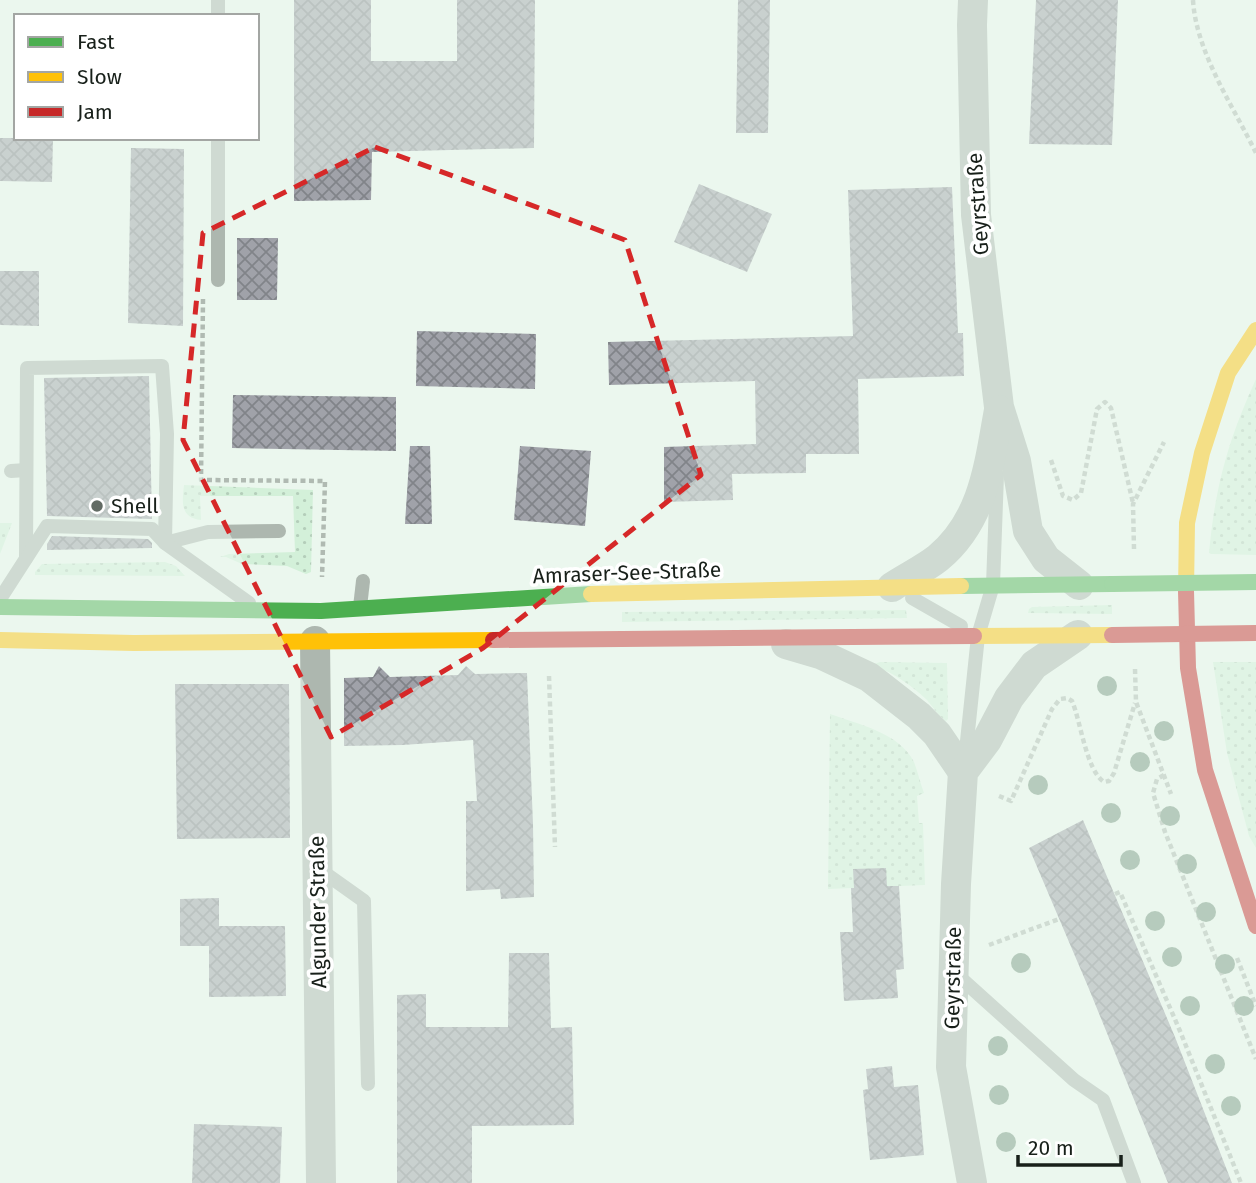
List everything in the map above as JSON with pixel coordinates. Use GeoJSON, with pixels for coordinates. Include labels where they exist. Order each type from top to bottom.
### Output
{"type":"FeatureCollection","features":[{"type":"Feature","properties":{"kind":"main road"},"geometry":{"type":"LineString","coordinates":[[1256,330],[1228,373],[1202,453],[1187,523],[1185,552],[1188,668],[1205,770],[1251,899],[1256,926]]}},
{"type":"Feature","properties":{"kind":"main road","name":"Amraser-See-Straße"},"geometry":{"type":"LineString","coordinates":[[0,607],[321,611],[621,592],[1256,582]]}},
{"type":"Feature","properties":{"kind":"main road"},"geometry":{"type":"LineString","coordinates":[[0,640],[134,643],[1256,633]]}},
{"type":"Feature","properties":{"kind":"street","name":"Geyrstraße"},"geometry":{"type":"LineString","coordinates":[[974,0],[972,25],[976,215],[999,407],[1016,461],[1028,531],[1046,559],[1079,584]]}},
{"type":"Feature","properties":{"kind":"street","name":"Geyrstraße"},"geometry":{"type":"LineString","coordinates":[[892,587],[940,557],[967,526],[986,484],[999,407]]}},
{"type":"Feature","properties":{"kind":"street"},"geometry":{"type":"LineString","coordinates":[[762,637],[820,654],[869,677],[919,716],[937,734],[963,772],[987,740],[1009,698],[1034,665],[1078,635]]}},
{"type":"Feature","properties":{"kind":"street","name":"Algunder Straße"},"geometry":{"type":"LineString","coordinates":[[315,641],[321,1183]]}},
{"type":"Feature","properties":{"kind":"street","name":"Geyrstraße"},"geometry":{"type":"LineString","coordinates":[[963,772],[956,884],[951,1067],[972,1183]]}},
{"type":"Feature","properties":{"kind":"lane"},"geometry":{"type":"LineString","coordinates":[[218,140],[218,280]]}},
{"type":"Feature","properties":{"kind":"lane"},"geometry":{"type":"LineString","coordinates":[[26,558],[19,514],[19,470],[27,368],[162,366],[167,434],[165,543]]}},
{"type":"Feature","properties":{"kind":"lane","name":"Geyrstraße"},"geometry":{"type":"LineString","coordinates":[[963,772],[978,635],[993,585],[999,407]]}},
{"type":"Feature","properties":{"kind":"lane"},"geometry":{"type":"LineString","coordinates":[[0,599],[47,526],[152,529],[165,543],[259,611]]}},
{"type":"Feature","properties":{"kind":"lane"},"geometry":{"type":"LineString","coordinates":[[165,543],[208,532],[279,531]]}},
{"type":"Feature","properties":{"kind":"lane"},"geometry":{"type":"LineString","coordinates":[[360,609],[363,581]]}},
{"type":"Feature","properties":{"kind":"lane"},"geometry":{"type":"LineString","coordinates":[[892,587],[978,635]]}},
{"type":"Feature","properties":{"kind":"lane"},"geometry":{"type":"LineString","coordinates":[[318,868],[364,901],[368,1084]]}},
{"type":"Feature","properties":{"kind":"lane"},"geometry":{"type":"LineString","coordinates":[[953,972],[1074,1080],[1103,1100],[1134,1183]]}},
{"type":"Feature","properties":{"kind":"path"},"geometry":{"type":"LineString","coordinates":[[1194,0],[1194,17],[1203,47],[1256,153]]}},
{"type":"Feature","properties":{"kind":"path"},"geometry":{"type":"LineString","coordinates":[[218,280],[203,282],[201,480],[325,481],[321,611]]}},
{"type":"Feature","properties":{"kind":"path"},"geometry":{"type":"LineString","coordinates":[[1051,458],[1063,496],[1073,500],[1081,493],[1097,409],[1105,402],[1111,408],[1133,504]]}},
{"type":"Feature","properties":{"kind":"path"},"geometry":{"type":"LineString","coordinates":[[549,671],[555,847]]}},
{"type":"Feature","properties":{"kind":"path"},"geometry":{"type":"LineString","coordinates":[[999,796],[1011,801],[1052,709],[1060,699],[1067,698],[1074,707],[1096,775],[1104,782],[1108,781],[1114,773],[1136,702]]}},
{"type":"Feature","properties":{"kind":"path"},"geometry":{"type":"LineString","coordinates":[[1164,775],[1157,779],[1153,793],[1161,819],[1256,1059]]}},
{"type":"Feature","properties":{"kind":"path"},"geometry":{"type":"LineString","coordinates":[[1115,894],[1120,892],[1180,1031],[1240,1181],[1231,1181]]}},
{"type":"Feature","properties":{"kind":"path"},"geometry":{"type":"LineString","coordinates":[[989,945],[1059,919]]}},
{"type":"Feature","properties":{"kind":"highlighted area"},"geometry":{"type":"Polygon","coordinates":[[[375,147],[625,240],[701,475],[483,648],[331,737],[183,440],[203,233],[375,147]]]}},
{"type":"Feature","properties":{"kind":"green space"},"geometry":{"type":"Polygon","coordinates":[[[1256,379],[1256,555],[1211,554],[1212,529],[1224,464],[1256,379]]]}},
{"type":"Feature","properties":{"kind":"green space"},"geometry":{"type":"Polygon","coordinates":[[[184,485],[313,490],[311,572],[306,574],[287,566],[242,564],[220,557],[229,554],[295,552],[293,496],[200,496],[201,520],[186,513],[183,503],[184,485]]]}},
{"type":"Feature","properties":{"kind":"green space"},"geometry":{"type":"Polygon","coordinates":[[[0,523],[12,523],[0,554],[0,523]]]}},
{"type":"Feature","properties":{"kind":"green space"},"geometry":{"type":"Polygon","coordinates":[[[165,562],[176,566],[185,576],[35,575],[42,564],[165,562]]]}},
{"type":"Feature","properties":{"kind":"green space"},"geometry":{"type":"Polygon","coordinates":[[[1112,605],[1112,614],[1028,613],[1032,607],[1112,605]]]}},
{"type":"Feature","properties":{"kind":"green space"},"geometry":{"type":"Polygon","coordinates":[[[906,610],[907,618],[622,622],[622,612],[906,610]]]}},
{"type":"Feature","properties":{"kind":"green space"},"geometry":{"type":"Polygon","coordinates":[[[1213,662],[1256,662],[1256,848],[1249,836],[1227,753],[1213,662]]]}},
{"type":"Feature","properties":{"kind":"green space"},"geometry":{"type":"Polygon","coordinates":[[[947,663],[948,719],[943,719],[927,700],[909,685],[875,666],[874,664],[947,663]]]}},
{"type":"Feature","properties":{"kind":"green space"},"geometry":{"type":"Polygon","coordinates":[[[830,714],[889,737],[908,752],[914,762],[924,793],[917,796],[919,823],[923,823],[925,885],[828,889],[830,714]]]}},
{"type":"Feature","properties":{"kind":"building"},"geometry":{"type":"Polygon","coordinates":[[[294,0],[371,0],[371,61],[457,61],[457,0],[535,0],[534,148],[372,152],[371,200],[294,201],[294,0]]]}},
{"type":"Feature","properties":{"kind":"building"},"geometry":{"type":"Polygon","coordinates":[[[738,0],[770,0],[768,133],[736,133],[738,0]]]}},
{"type":"Feature","properties":{"kind":"building"},"geometry":{"type":"Polygon","coordinates":[[[1036,0],[1118,0],[1112,145],[1029,144],[1036,0]]]}},
{"type":"Feature","properties":{"kind":"building"},"geometry":{"type":"Polygon","coordinates":[[[0,138],[53,140],[52,182],[0,181],[0,138]]]}},
{"type":"Feature","properties":{"kind":"building"},"geometry":{"type":"Polygon","coordinates":[[[131,148],[184,149],[183,326],[128,323],[131,148]]]}},
{"type":"Feature","properties":{"kind":"building"},"geometry":{"type":"Polygon","coordinates":[[[699,184],[772,214],[747,272],[674,242],[699,184]]]}},
{"type":"Feature","properties":{"kind":"building"},"geometry":{"type":"Polygon","coordinates":[[[952,187],[958,333],[963,333],[964,376],[858,379],[859,454],[806,454],[806,473],[732,474],[733,500],[664,502],[664,447],[756,444],[755,381],[609,385],[608,342],[853,336],[848,190],[952,187]]]}},
{"type":"Feature","properties":{"kind":"building"},"geometry":{"type":"Polygon","coordinates":[[[237,238],[278,238],[277,300],[237,300],[237,238]]]}},
{"type":"Feature","properties":{"kind":"building"},"geometry":{"type":"Polygon","coordinates":[[[0,271],[39,271],[39,326],[0,325],[0,271]]]}},
{"type":"Feature","properties":{"kind":"building"},"geometry":{"type":"Polygon","coordinates":[[[417,331],[536,334],[535,389],[416,386],[417,331]]]}},
{"type":"Feature","properties":{"kind":"building"},"geometry":{"type":"Polygon","coordinates":[[[149,376],[152,519],[47,516],[44,378],[149,376]]]}},
{"type":"Feature","properties":{"kind":"building"},"geometry":{"type":"Polygon","coordinates":[[[233,395],[396,397],[396,451],[232,448],[233,395]]]}},
{"type":"Feature","properties":{"kind":"building"},"geometry":{"type":"Polygon","coordinates":[[[410,446],[430,446],[432,524],[405,524],[410,446]]]}},
{"type":"Feature","properties":{"kind":"building"},"geometry":{"type":"Polygon","coordinates":[[[520,446],[591,451],[585,526],[514,520],[520,446]]]}},
{"type":"Feature","properties":{"kind":"building"},"geometry":{"type":"Polygon","coordinates":[[[52,536],[148,539],[152,548],[47,550],[52,536]]]}},
{"type":"Feature","properties":{"kind":"building"},"geometry":{"type":"Polygon","coordinates":[[[379,666],[390,677],[458,675],[466,666],[475,674],[527,673],[534,897],[501,899],[500,889],[466,891],[466,801],[477,801],[473,740],[344,746],[344,678],[373,677],[379,666]]]}},
{"type":"Feature","properties":{"kind":"building"},"geometry":{"type":"Polygon","coordinates":[[[175,684],[289,684],[290,838],[177,839],[175,684]]]}},
{"type":"Feature","properties":{"kind":"building"},"geometry":{"type":"Polygon","coordinates":[[[1083,820],[1175,1037],[1232,1183],[1168,1183],[1029,848],[1083,820]]]}},
{"type":"Feature","properties":{"kind":"building"},"geometry":{"type":"Polygon","coordinates":[[[886,868],[887,886],[899,886],[904,969],[896,970],[898,998],[844,1001],[840,932],[853,932],[853,869],[886,868]]]}},
{"type":"Feature","properties":{"kind":"building"},"geometry":{"type":"Polygon","coordinates":[[[219,898],[219,926],[285,926],[286,996],[209,997],[209,946],[180,946],[180,899],[219,898]]]}},
{"type":"Feature","properties":{"kind":"building"},"geometry":{"type":"Polygon","coordinates":[[[509,953],[549,953],[551,1028],[572,1027],[574,1125],[472,1126],[472,1183],[397,1183],[397,995],[426,994],[426,1027],[508,1027],[509,953]]]}},
{"type":"Feature","properties":{"kind":"building"},"geometry":{"type":"Polygon","coordinates":[[[892,1066],[894,1087],[918,1085],[924,1155],[870,1160],[863,1090],[868,1089],[866,1069],[892,1066]]]}},
{"type":"Feature","properties":{"kind":"building"},"geometry":{"type":"Polygon","coordinates":[[[194,1124],[282,1127],[280,1183],[192,1183],[194,1124]]]}},
{"type":"Feature","properties":{"kind":"traffic: fast"},"geometry":{"type":"LineString","coordinates":[[1112,584],[1256,582]]}},
{"type":"Feature","properties":{"kind":"traffic: fast"},"geometry":{"type":"LineString","coordinates":[[961,586],[1112,584]]}},
{"type":"Feature","properties":{"kind":"traffic: fast"},"geometry":{"type":"LineString","coordinates":[[0,607],[321,611],[591,594]]}},
{"type":"Feature","properties":{"kind":"traffic: slow"},"geometry":{"type":"LineString","coordinates":[[1186,591],[1187,523],[1202,453],[1228,373],[1256,330]]}},
{"type":"Feature","properties":{"kind":"traffic: slow"},"geometry":{"type":"LineString","coordinates":[[591,594],[961,586]]}},
{"type":"Feature","properties":{"kind":"traffic: slow"},"geometry":{"type":"LineString","coordinates":[[974,636],[1112,635]]}},
{"type":"Feature","properties":{"kind":"traffic: slow"},"geometry":{"type":"LineString","coordinates":[[0,640],[134,643],[493,640]]}},
{"type":"Feature","properties":{"kind":"traffic: jam"},"geometry":{"type":"LineString","coordinates":[[1186,591],[1188,668],[1205,770],[1256,926]]}},
{"type":"Feature","properties":{"kind":"traffic: jam"},"geometry":{"type":"LineString","coordinates":[[1112,635],[1256,633]]}},
{"type":"Feature","properties":{"kind":"traffic: jam"},"geometry":{"type":"LineString","coordinates":[[493,640],[974,636]]}},
{"type":"Feature","properties":{"kind":"place","name":"Shell"},"geometry":{"type":"Point","coordinates":[97,506]}}]}
